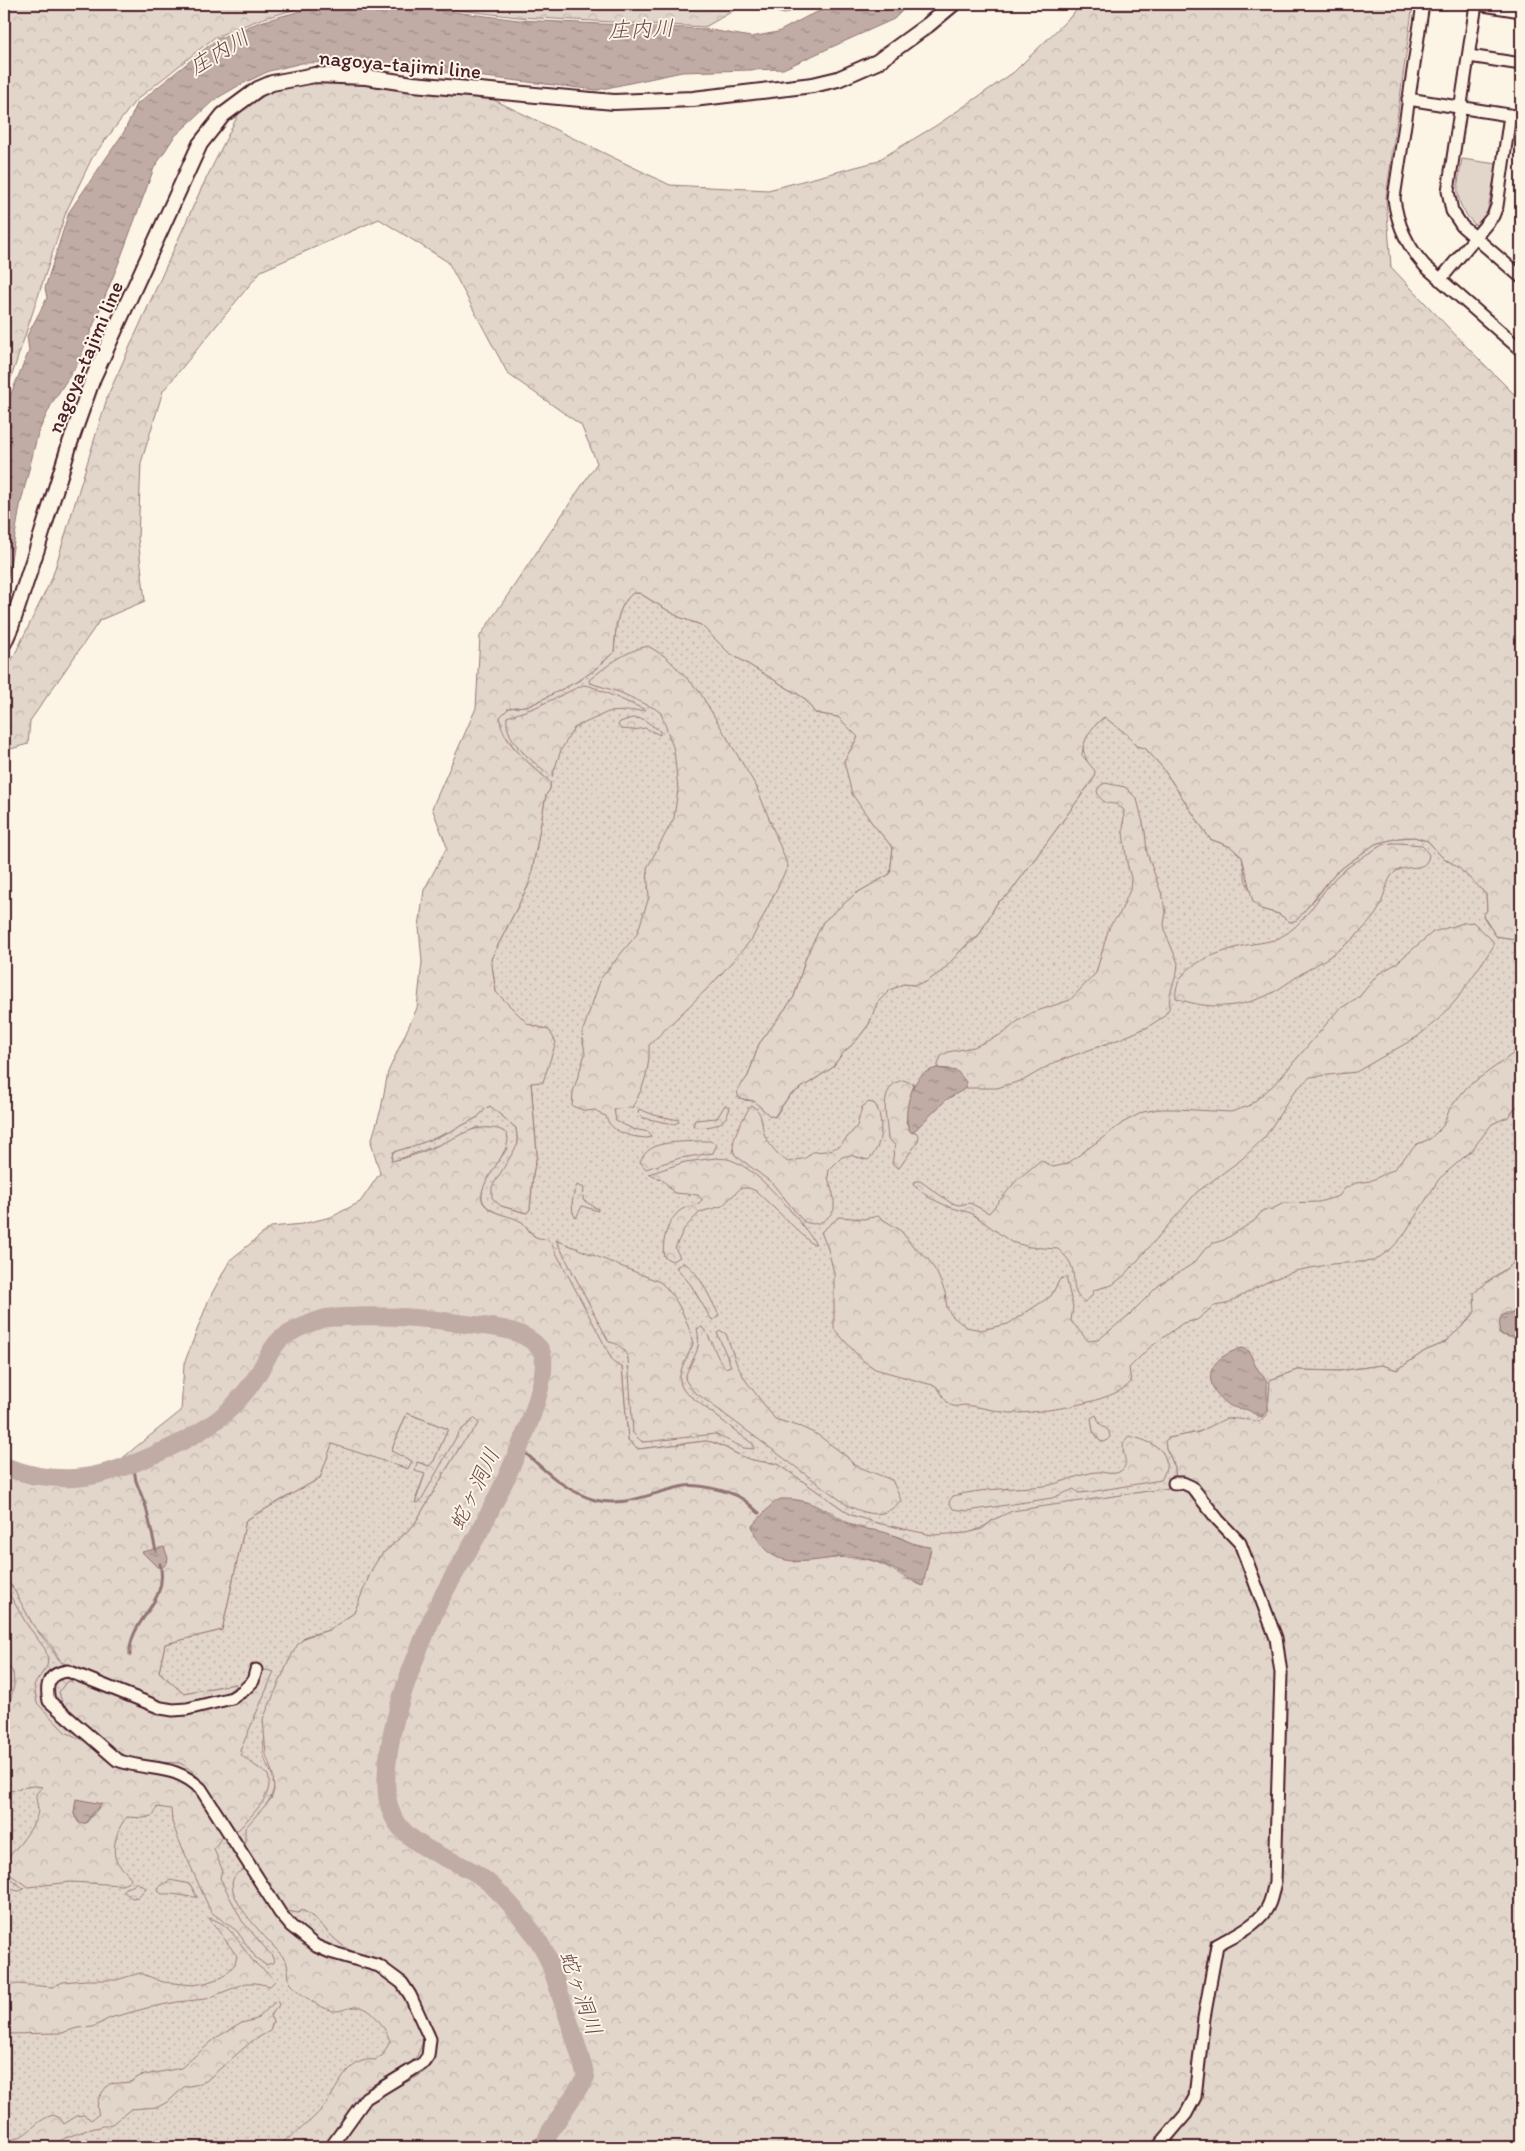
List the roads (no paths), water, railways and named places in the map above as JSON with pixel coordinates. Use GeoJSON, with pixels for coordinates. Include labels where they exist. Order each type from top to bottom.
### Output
{"type":"FeatureCollection","features":[{"type":"Feature","properties":{"kind":"main road","name":"nagoya-tajimi line"},"geometry":{"type":"LineString","coordinates":[[4,643],[11,627],[70,443],[93,378],[200,144],[223,114],[238,102],[272,83],[315,75],[366,77],[413,84],[614,102],[648,103],[813,86],[838,79],[877,62],[928,25],[953,4]]}},
{"type":"Feature","properties":{"kind":"street"},"geometry":{"type":"LineString","coordinates":[[1422,4],[1394,198],[1396,217],[1402,233],[1414,253],[1440,280],[1521,350]]}},
{"type":"Feature","properties":{"kind":"street"},"geometry":{"type":"LineString","coordinates":[[1520,274],[1462,226],[1452,211],[1448,191],[1477,4],[1521,11]]}},
{"type":"Feature","properties":{"kind":"street"},"geometry":{"type":"LineString","coordinates":[[1469,56],[1521,64]]}},
{"type":"Feature","properties":{"kind":"street"},"geometry":{"type":"LineString","coordinates":[[1408,99],[1516,116],[1498,206],[1493,216],[1476,238],[1440,280]]}},
{"type":"Feature","properties":{"kind":"street"},"geometry":{"type":"LineString","coordinates":[[1158,2147],[1186,2114],[1195,2098],[1204,2018],[1217,1945],[1246,1928],[1260,1916],[1268,1906],[1275,1882],[1282,1673],[1276,1638],[1240,1543],[1218,1520],[1192,1487],[1183,1483],[1174,1483]]}},
{"type":"Feature","properties":{"kind":"street"},"geometry":{"type":"LineString","coordinates":[[256,1670],[253,1681],[232,1698],[187,1709],[161,1708],[68,1671],[59,1672],[50,1679],[46,1689],[49,1701],[117,1760],[129,1765],[171,1770],[193,1781],[201,1789],[280,1913],[304,1938],[330,1952],[379,1966],[402,1983],[410,1995],[430,2039],[428,2056],[423,2063],[366,2098],[331,2147]]}},
{"type":"Feature","properties":{"kind":"water","name":"庄内川"},"geometry":{"type":"Polygon","coordinates":[[[349,4],[397,5],[519,20],[705,29],[751,37],[778,32],[808,16],[837,4],[909,4],[894,19],[783,69],[682,72],[597,90],[355,62],[302,63],[269,71],[214,100],[174,137],[154,168],[119,262],[78,363],[52,403],[38,433],[20,506],[4,601],[4,410],[29,351],[27,336],[47,298],[45,288],[69,212],[124,132],[137,104],[217,39],[260,22],[308,9],[349,4]]]}},
{"type":"Feature","properties":{"kind":"water"},"geometry":{"type":"Polygon","coordinates":[[[937,1068],[957,1071],[966,1082],[966,1088],[946,1100],[912,1133],[907,1121],[909,1097],[915,1083],[921,1076],[937,1068]]]}},
{"type":"Feature","properties":{"kind":"water"},"geometry":{"type":"Polygon","coordinates":[[[1521,1312],[1521,1336],[1509,1337],[1499,1334],[1502,1315],[1521,1312]]]}},
{"type":"Feature","properties":{"kind":"water"},"geometry":{"type":"Polygon","coordinates":[[[1242,1348],[1249,1351],[1256,1367],[1267,1381],[1267,1411],[1262,1417],[1248,1410],[1229,1405],[1213,1388],[1211,1372],[1215,1365],[1230,1352],[1242,1348]]]}},
{"type":"Feature","properties":{"kind":"water"},"geometry":{"type":"Polygon","coordinates":[[[781,1499],[803,1501],[856,1527],[876,1530],[917,1545],[931,1547],[923,1586],[890,1567],[862,1557],[846,1556],[814,1561],[791,1561],[781,1559],[772,1554],[757,1539],[752,1526],[774,1502],[781,1499]]]}},
{"type":"Feature","properties":{"kind":"water"},"geometry":{"type":"Polygon","coordinates":[[[164,1547],[168,1558],[167,1563],[162,1568],[157,1567],[142,1552],[164,1547]]]}},
{"type":"Feature","properties":{"kind":"water"},"geometry":{"type":"Polygon","coordinates":[[[76,1799],[102,1804],[94,1811],[86,1823],[80,1824],[74,1814],[76,1799]]]}},
{"type":"Feature","properties":{"kind":"waterway","name":"蛇ヶ洞川"},"geometry":{"type":"LineString","coordinates":[[4,1466],[38,1476],[74,1478],[92,1476],[157,1454],[217,1420],[231,1408],[249,1387],[277,1342],[301,1327],[324,1318],[357,1316],[401,1317],[491,1327],[524,1336],[533,1341],[540,1349],[544,1363],[541,1383],[524,1436],[483,1525],[437,1607],[408,1678],[392,1732],[386,1788],[392,1815],[400,1827],[424,1847],[471,1870],[495,1888],[534,1934],[547,1958],[554,1974],[586,2077],[549,2133],[547,2138],[550,2147]]}},
{"type":"Feature","properties":{"kind":"waterway"},"geometry":{"type":"LineString","coordinates":[[520,1448],[563,1485],[595,1500],[618,1502],[674,1488],[698,1486],[736,1495],[759,1513]]}},
{"type":"Feature","properties":{"kind":"waterway"},"geometry":{"type":"LineString","coordinates":[[133,1463],[136,1481],[146,1507],[156,1551]]}},
{"type":"Feature","properties":{"kind":"waterway"},"geometry":{"type":"LineString","coordinates":[[130,1655],[131,1642],[135,1631],[159,1590],[162,1578],[160,1564]]}},
{"type":"Feature","properties":{"kind":"waterway"},"geometry":{"type":"LineString","coordinates":[[521,2147],[538,2139],[547,2138]]}}]}
